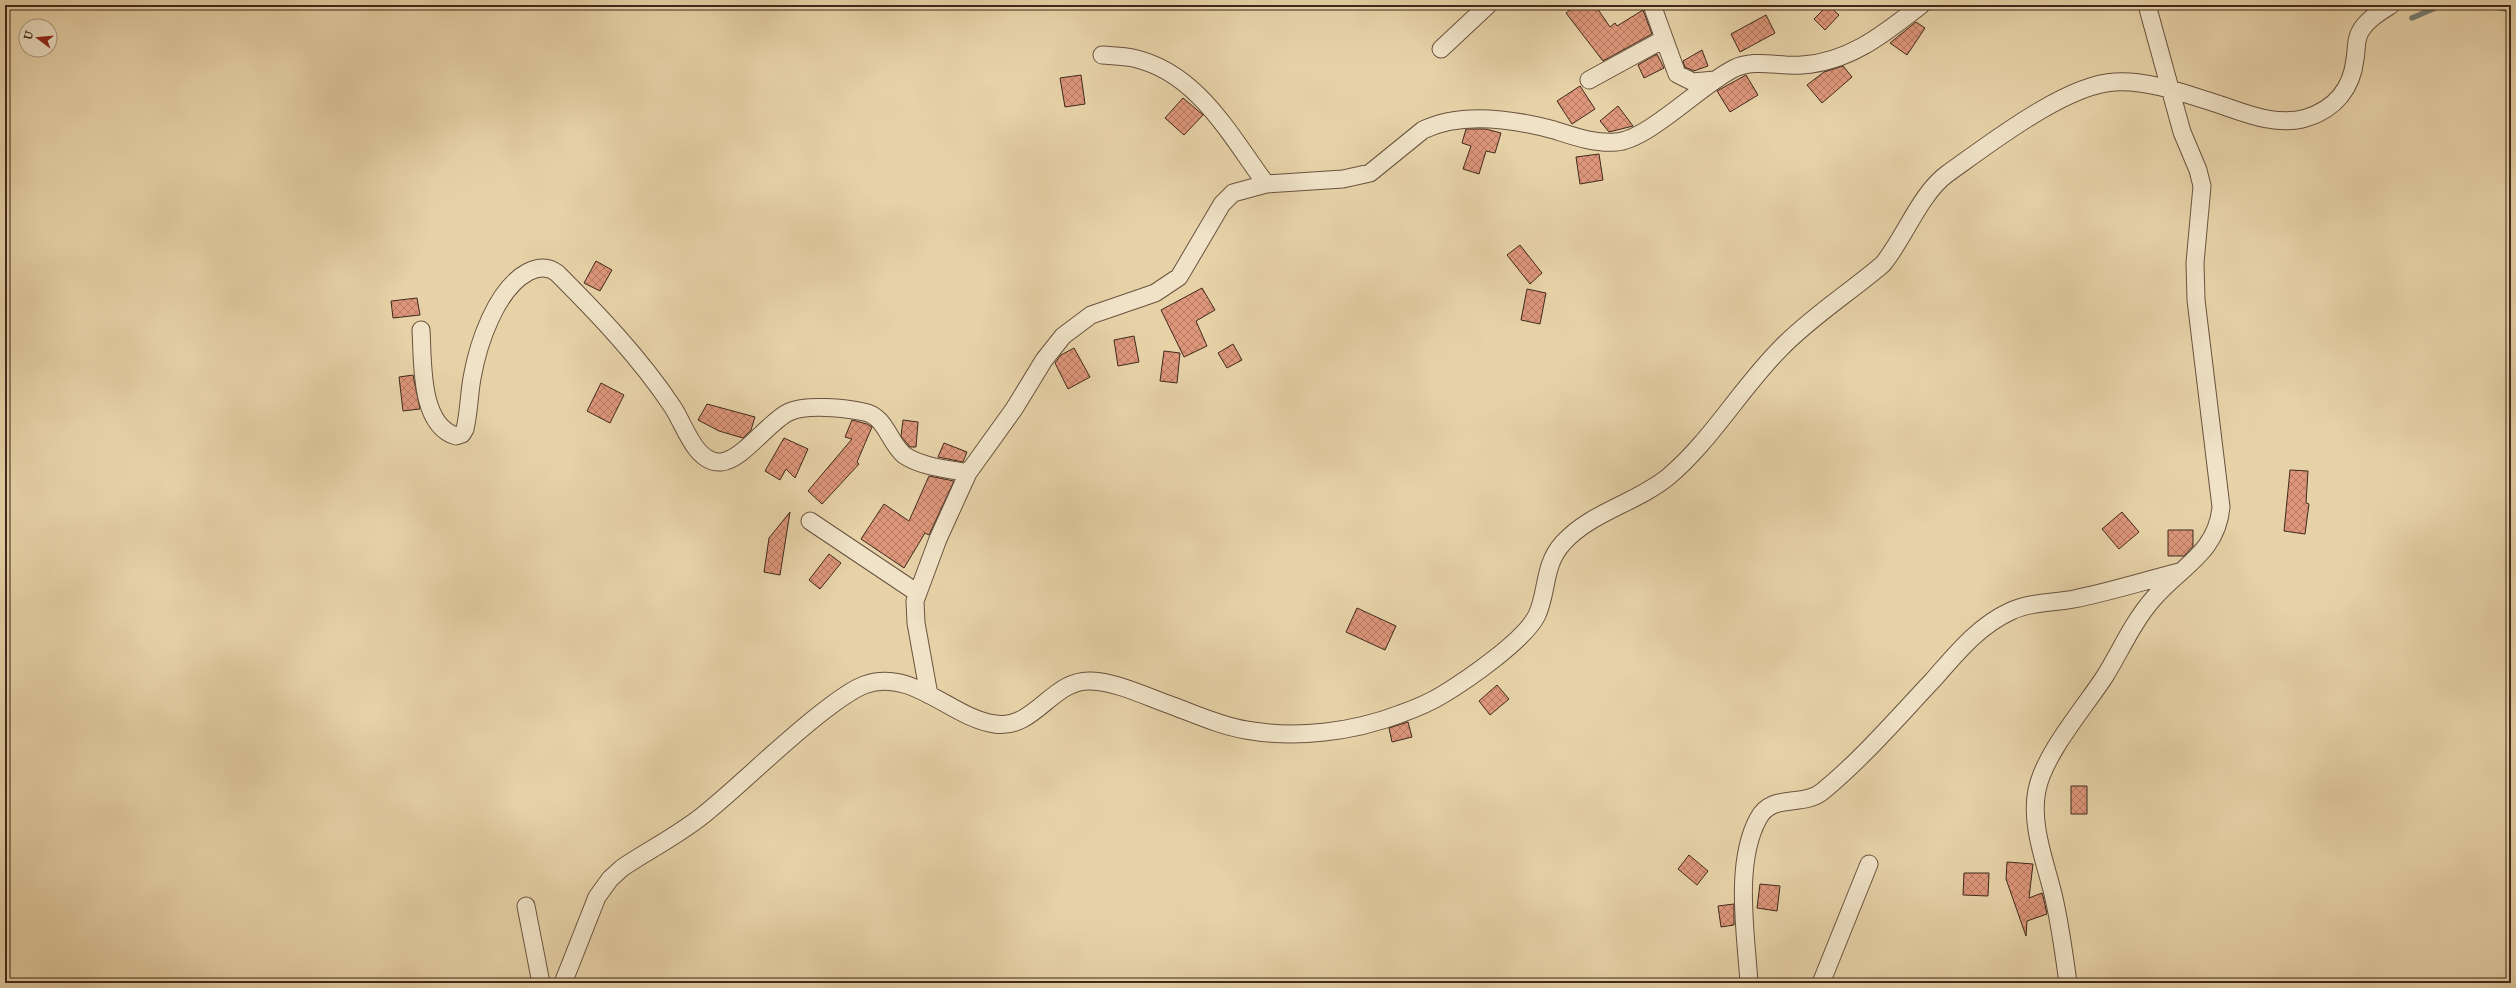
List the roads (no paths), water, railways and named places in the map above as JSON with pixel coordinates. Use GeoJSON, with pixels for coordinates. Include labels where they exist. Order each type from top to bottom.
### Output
{"type":"FeatureCollection","features":[{"type":"Feature","properties":{"kind":"street"},"geometry":{"type":"LineString","coordinates":[[1441,49],[1488,5]]}},
{"type":"Feature","properties":{"kind":"street"},"geometry":{"type":"LineString","coordinates":[[1652,5],[1679,76],[1693,82],[1717,80]]}},
{"type":"Feature","properties":{"kind":"street"},"geometry":{"type":"LineString","coordinates":[[930,694],[916,623],[916,592],[968,473],[1014,409],[1044,360],[1063,336],[1091,315],[1155,293],[1171,284],[1179,277],[1228,197],[1241,189],[1266,184],[1343,179],[1370,173],[1423,130],[1432,126],[1465,120],[1483,119],[1508,122],[1544,128],[1596,141],[1622,141],[1658,122],[1717,80],[1744,65],[1802,66],[1843,55],[1877,40],[1921,5]]}},
{"type":"Feature","properties":{"kind":"street"},"geometry":{"type":"LineString","coordinates":[[2068,983],[2057,914],[2041,851],[2036,810],[2037,789],[2043,771],[2105,675],[2143,611],[2163,588],[2210,542],[2219,524],[2221,507],[2196,300],[2195,263],[2202,186],[2198,170],[2182,132],[2147,5]]}},
{"type":"Feature","properties":{"kind":"street"},"geometry":{"type":"LineString","coordinates":[[563,983],[597,897],[606,884],[622,868],[709,811],[810,721],[851,692],[866,684],[885,682],[898,684],[930,694],[987,722],[1005,725],[1016,722],[1031,714],[1065,688],[1081,681],[1095,681],[1119,687],[1224,724],[1246,730],[1282,733],[1349,728],[1397,716],[1442,696],[1485,665],[1525,630],[1536,617],[1540,608],[1550,561],[1565,540],[1608,512],[1656,485],[1677,468],[1782,346],[1883,264],[1937,181],[2033,116],[2081,90],[2116,81],[2170,90],[2269,120],[2307,118],[2336,100],[2348,87],[2353,72],[2359,33],[2367,22],[2391,5]]}},
{"type":"Feature","properties":{"kind":"street"},"geometry":{"type":"LineString","coordinates":[[1589,80],[1664,39]]}},
{"type":"Feature","properties":{"kind":"street"},"geometry":{"type":"LineString","coordinates":[[1102,55],[1132,58],[1150,63],[1179,78],[1202,99],[1266,184]]}},
{"type":"Feature","properties":{"kind":"street"},"geometry":{"type":"LineString","coordinates":[[421,330],[424,386],[429,408],[438,424],[456,436],[462,434],[465,429],[472,376],[479,351],[502,297],[512,284],[526,273],[535,269],[546,268],[557,273],[623,344],[672,405],[700,452],[711,460],[721,462],[733,458],[783,415],[799,409],[812,408],[867,412],[884,425],[894,445],[906,456],[918,461],[968,473]]}},
{"type":"Feature","properties":{"kind":"street"},"geometry":{"type":"LineString","coordinates":[[810,521],[916,592]]}},
{"type":"Feature","properties":{"kind":"street"},"geometry":{"type":"LineString","coordinates":[[1749,983],[1744,901],[1745,869],[1753,829],[1766,808],[1774,803],[1804,799],[1822,792],[1898,717],[1968,641],[2010,611],[2023,606],[2097,594],[2181,572]]}},
{"type":"Feature","properties":{"kind":"street"},"geometry":{"type":"LineString","coordinates":[[1821,983],[1869,864]]}},
{"type":"Feature","properties":{"kind":"street"},"geometry":{"type":"LineString","coordinates":[[526,906],[541,983]]}},
{"type":"Feature","properties":{"kind":"waterway"},"geometry":{"type":"LineString","coordinates":[[2412,18],[2442,5]]}},
{"type":"Feature","properties":{"kind":"waterway"},"geometry":{"type":"LineString","coordinates":[[2486,5],[2511,10]]}}]}
